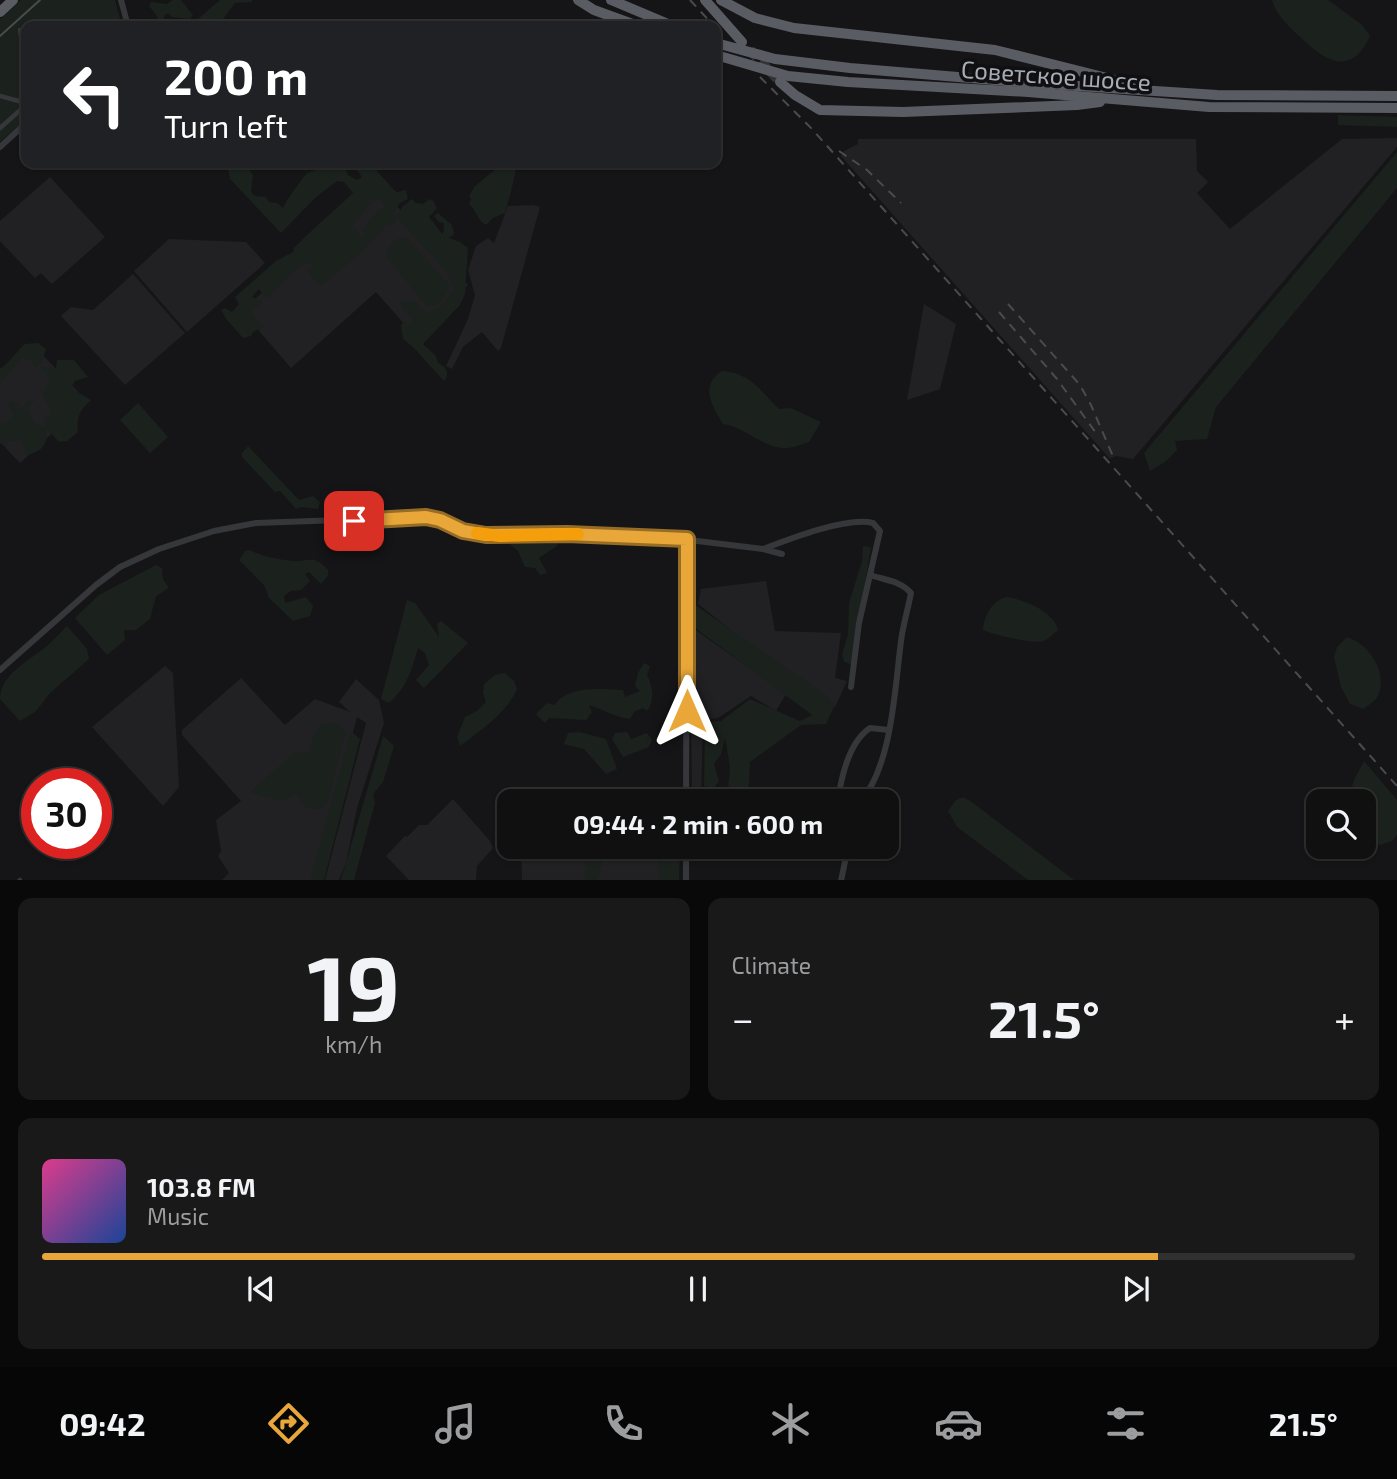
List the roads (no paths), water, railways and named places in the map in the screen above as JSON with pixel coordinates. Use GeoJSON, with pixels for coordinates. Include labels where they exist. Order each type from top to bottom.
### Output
{"type":"FeatureCollection","features":[{"type":"Feature","properties":{"kind":"highway"},"geometry":{"type":"LineString","coordinates":[[0,12],[13,0]]}},
{"type":"Feature","properties":{"kind":"highway"},"geometry":{"type":"LineString","coordinates":[[578,0],[594,10],[624,21]]}},
{"type":"Feature","properties":{"kind":"highway"},"geometry":{"type":"LineString","coordinates":[[611,0],[661,21]]}},
{"type":"Feature","properties":{"kind":"highway"},"geometry":{"type":"LineString","coordinates":[[705,0],[742,42]]}},
{"type":"Feature","properties":{"kind":"highway"},"geometry":{"type":"LineString","coordinates":[[721,0],[755,18],[794,28],[995,50],[1148,89]]}},
{"type":"Feature","properties":{"kind":"highway","name":"Советское шоссе"},"geometry":{"type":"LineString","coordinates":[[721,44],[775,59],[1017,82],[1217,95],[1397,96]]}},
{"type":"Feature","properties":{"kind":"highway","name":"Советское шоссе"},"geometry":{"type":"LineString","coordinates":[[721,56],[784,79],[1028,92],[1216,107],[1397,107]]}},
{"type":"Feature","properties":{"kind":"highway"},"geometry":{"type":"LineString","coordinates":[[784,79],[795,95],[820,110],[903,112],[1077,105],[1118,100]]}},
{"type":"Feature","properties":{"kind":"highway"},"geometry":{"type":"LineString","coordinates":[[1216,107],[1217,95]]}},
{"type":"Feature","properties":{"kind":"street"},"geometry":{"type":"LineString","coordinates":[[121,0],[127,21]]}},
{"type":"Feature","properties":{"kind":"street"},"geometry":{"type":"LineString","coordinates":[[20,30],[21,36]]}},
{"type":"Feature","properties":{"kind":"street"},"geometry":{"type":"LineString","coordinates":[[0,96],[21,102]]}},
{"type":"Feature","properties":{"kind":"street"},"geometry":{"type":"LineString","coordinates":[[0,128],[21,109]]}},
{"type":"Feature","properties":{"kind":"street"},"geometry":{"type":"LineString","coordinates":[[0,147],[21,128]]}},
{"type":"Feature","properties":{"kind":"street"},"geometry":{"type":"LineString","coordinates":[[0,670],[120,567],[159,549],[215,531],[256,523],[426,517],[440,520],[463,531],[486,535],[567,534],[687,539],[764,549],[782,554]]}},
{"type":"Feature","properties":{"kind":"street"},"geometry":{"type":"LineString","coordinates":[[764,549],[794,537],[853,522],[867,521],[880,531],[859,623],[851,687]]}},
{"type":"Feature","properties":{"kind":"street"},"geometry":{"type":"LineString","coordinates":[[686,789],[687,539]]}},
{"type":"Feature","properties":{"kind":"street"},"geometry":{"type":"LineString","coordinates":[[870,575],[897,582],[911,593],[901,639],[889,730],[875,783],[870,789]]}},
{"type":"Feature","properties":{"kind":"street"},"geometry":{"type":"LineString","coordinates":[[841,789],[843,774],[862,733],[870,728],[889,730]]}},
{"type":"Feature","properties":{"kind":"street"},"geometry":{"type":"LineString","coordinates":[[686,859],[686,880]]}},
{"type":"Feature","properties":{"kind":"street"},"geometry":{"type":"LineString","coordinates":[[841,880],[845,859]]}},
{"type":"Feature","properties":{"kind":"tunnel"},"geometry":{"type":"LineString","coordinates":[[750,50],[780,82]]}},
{"type":"Feature","properties":{"kind":"tram line"},"geometry":{"type":"LineString","coordinates":[[0,36],[40,0]]}},
{"type":"Feature","properties":{"kind":"railway"},"geometry":{"type":"LineString","coordinates":[[690,0],[709,21]]}},
{"type":"Feature","properties":{"kind":"railway"},"geometry":{"type":"LineString","coordinates":[[760,77],[812,129],[1397,786]]}},
{"type":"Feature","properties":{"kind":"railway"},"geometry":{"type":"LineString","coordinates":[[839,151],[867,170],[901,203]]}},
{"type":"Feature","properties":{"kind":"railway"},"geometry":{"type":"LineString","coordinates":[[1008,304],[1080,385],[1115,461]]}},
{"type":"Feature","properties":{"kind":"railway"},"geometry":{"type":"LineString","coordinates":[[999,312],[1057,379],[1096,433]]}}]}
